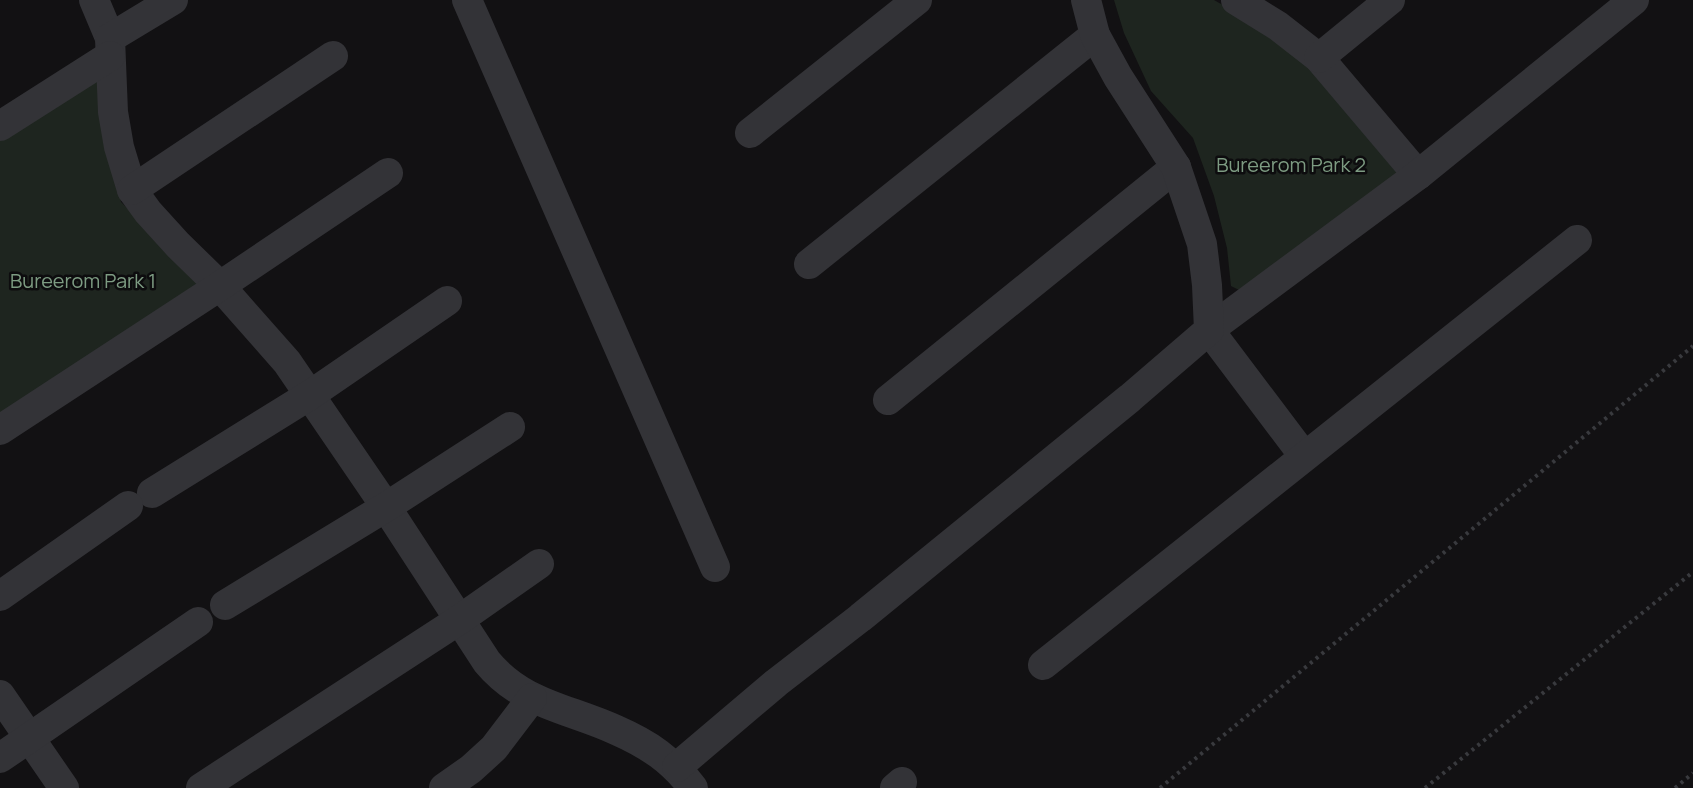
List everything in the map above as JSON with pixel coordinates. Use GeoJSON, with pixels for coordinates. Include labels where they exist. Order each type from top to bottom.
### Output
{"type":"FeatureCollection","features":[{"type":"Feature","properties":{"kind":"street"},"geometry":{"type":"LineString","coordinates":[[94,0],[110,47],[113,112],[119,147],[132,190],[148,212],[220,286],[287,362],[386,507],[459,620],[499,676],[515,689],[532,698],[615,729],[643,743],[685,778],[776,683],[929,562],[1130,398],[1209,330],[1418,175],[1634,0]]}},
{"type":"Feature","properties":{"kind":"street"},"geometry":{"type":"LineString","coordinates":[[0,126],[172,0]]}},
{"type":"Feature","properties":{"kind":"street"},"geometry":{"type":"LineString","coordinates":[[466,0],[715,567]]}},
{"type":"Feature","properties":{"kind":"street"},"geometry":{"type":"LineString","coordinates":[[750,133],[917,0]]}},
{"type":"Feature","properties":{"kind":"street"},"geometry":{"type":"LineString","coordinates":[[1086,0],[1095,35],[1118,77],[1176,167],[1202,244],[1209,330],[1304,456]]}},
{"type":"Feature","properties":{"kind":"street"},"geometry":{"type":"LineString","coordinates":[[1236,0],[1278,26],[1319,58],[1418,175]]}},
{"type":"Feature","properties":{"kind":"street"},"geometry":{"type":"LineString","coordinates":[[1319,58],[1390,0]]}},
{"type":"Feature","properties":{"kind":"street"},"geometry":{"type":"LineString","coordinates":[[809,264],[1095,35]]}},
{"type":"Feature","properties":{"kind":"street"},"geometry":{"type":"LineString","coordinates":[[132,190],[333,56]]}},
{"type":"Feature","properties":{"kind":"street"},"geometry":{"type":"LineString","coordinates":[[888,400],[1176,167]]}},
{"type":"Feature","properties":{"kind":"street"},"geometry":{"type":"LineString","coordinates":[[0,429],[388,173]]}},
{"type":"Feature","properties":{"kind":"street"},"geometry":{"type":"LineString","coordinates":[[1043,665],[1577,240]]}},
{"type":"Feature","properties":{"kind":"street"},"geometry":{"type":"LineString","coordinates":[[0,596],[140,500],[310,395],[447,301]]}},
{"type":"Feature","properties":{"kind":"street"},"geometry":{"type":"LineString","coordinates":[[225,605],[386,507],[510,427]]}},
{"type":"Feature","properties":{"kind":"street"},"geometry":{"type":"LineString","coordinates":[[201,788],[459,620],[539,564]]}},
{"type":"Feature","properties":{"kind":"street"},"geometry":{"type":"LineString","coordinates":[[0,758],[198,622]]}},
{"type":"Feature","properties":{"kind":"street"},"geometry":{"type":"LineString","coordinates":[[0,695],[64,788]]}},
{"type":"Feature","properties":{"kind":"street"},"geometry":{"type":"LineString","coordinates":[[444,788],[471,769],[494,748],[532,698]]}},
{"type":"Feature","properties":{"kind":"path"},"geometry":{"type":"LineString","coordinates":[[1160,788],[1693,346]]}},
{"type":"Feature","properties":{"kind":"path"},"geometry":{"type":"LineString","coordinates":[[1425,788],[1693,572]]}},
{"type":"Feature","properties":{"kind":"path"},"geometry":{"type":"LineString","coordinates":[[1675,788],[1693,773]]}},
{"type":"Feature","properties":{"kind":"green space","name":"Bureerom Park 2"},"geometry":{"type":"Polygon","coordinates":[[[1114,0],[1214,0],[1228,8],[1314,63],[1405,180],[1251,296],[1231,286],[1227,248],[1214,196],[1193,138],[1151,91],[1124,33],[1114,0]]]}},
{"type":"Feature","properties":{"kind":"green space","name":"Bureerom Park 1"},"geometry":{"type":"Polygon","coordinates":[[[95,70],[121,202],[214,295],[0,436],[0,141],[95,70]]]}}]}
